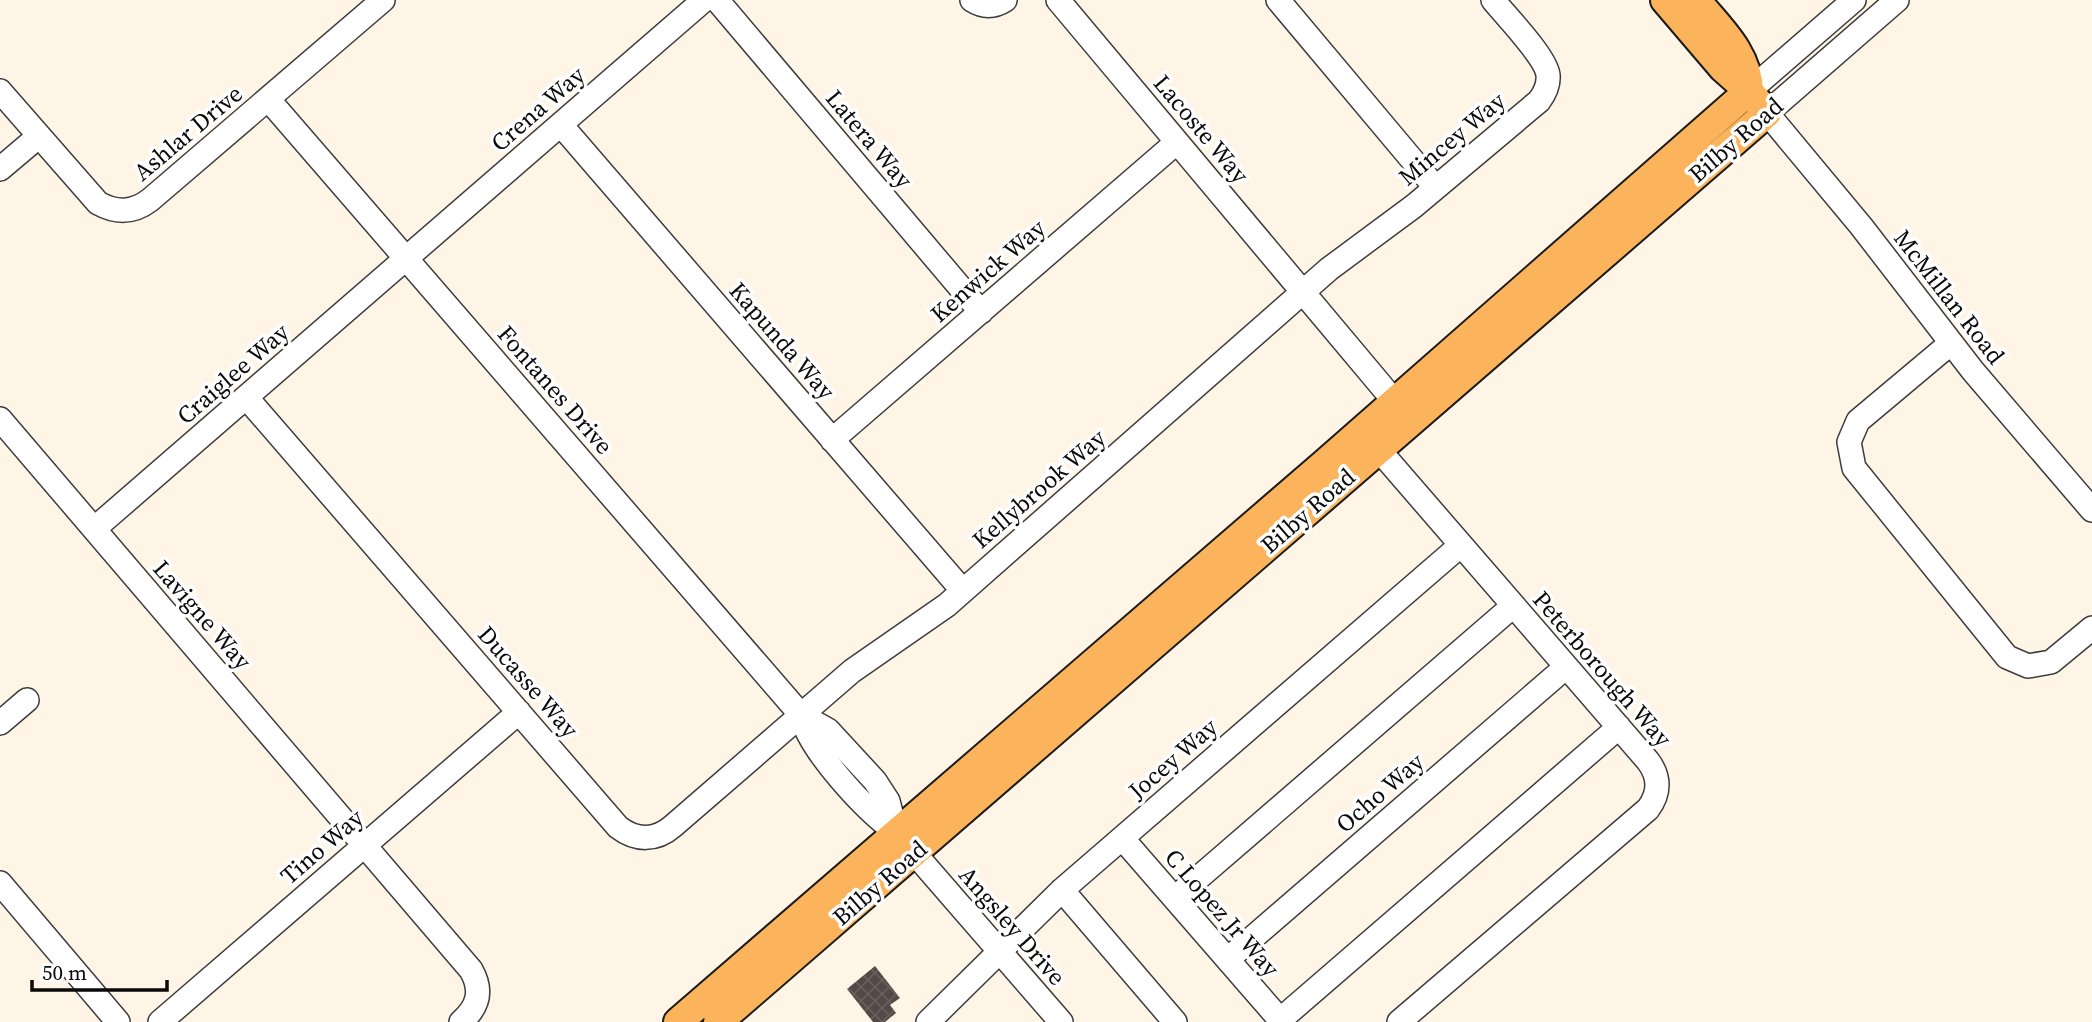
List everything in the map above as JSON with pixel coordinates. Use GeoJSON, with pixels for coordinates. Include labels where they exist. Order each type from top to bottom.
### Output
{"type":"FeatureCollection","features":[{"type":"Feature","properties":{"kind":"main road"},"geometry":{"type":"LineString","coordinates":[[1665,0],[1723,68],[1749,91],[1767,113]]}},
{"type":"Feature","properties":{"kind":"main road"},"geometry":{"type":"LineString","coordinates":[[1696,0],[1740,53],[1747,73],[1749,91]]}},
{"type":"Feature","properties":{"kind":"main road","name":"Bilby Road"},"geometry":{"type":"LineString","coordinates":[[718,1022],[905,843],[1395,402],[1749,91]]}},
{"type":"Feature","properties":{"kind":"main road","name":"Bilby Road"},"geometry":{"type":"LineString","coordinates":[[678,1022],[905,843],[1379,450],[1767,113]]}},
{"type":"Feature","properties":{"kind":"street","name":"Ashlar Drive"},"geometry":{"type":"LineString","coordinates":[[0,91],[98,203],[107,208],[126,211],[150,200],[383,0]]}},
{"type":"Feature","properties":{"kind":"street","name":"Crena Way"},"geometry":{"type":"LineString","coordinates":[[406,258],[704,0]]}},
{"type":"Feature","properties":{"kind":"street","name":"Latera Way"},"geometry":{"type":"LineString","coordinates":[[717,0],[981,312]]}},
{"type":"Feature","properties":{"kind":"street"},"geometry":{"type":"LineString","coordinates":[[972,0],[982,5],[991,5],[1005,0]]}},
{"type":"Feature","properties":{"kind":"street","name":"Lacoste Way"},"geometry":{"type":"LineString","coordinates":[[1058,0],[1395,402]]}},
{"type":"Feature","properties":{"kind":"street"},"geometry":{"type":"LineString","coordinates":[[1278,0],[1435,187]]}},
{"type":"Feature","properties":{"kind":"street","name":"Mincey Way"},"geometry":{"type":"LineString","coordinates":[[1303,292],[1355,248],[1414,206],[1539,100],[1546,89],[1546,65],[1493,0]]}},
{"type":"Feature","properties":{"kind":"street","name":"Bilby Road"},"geometry":{"type":"LineString","coordinates":[[1749,91],[1854,0]]}},
{"type":"Feature","properties":{"kind":"street","name":"Bilby Road"},"geometry":{"type":"LineString","coordinates":[[1767,113],[1897,0]]}},
{"type":"Feature","properties":{"kind":"street","name":"Fontanes Drive"},"geometry":{"type":"LineString","coordinates":[[268,99],[802,715],[807,733],[819,751],[866,806],[905,843]]}},
{"type":"Feature","properties":{"kind":"street","name":"McMillan Road"},"geometry":{"type":"LineString","coordinates":[[1767,113],[1861,226],[1998,402],[2092,510]]}},
{"type":"Feature","properties":{"kind":"street","name":"Kapunda Way"},"geometry":{"type":"LineString","coordinates":[[561,125],[963,591]]}},
{"type":"Feature","properties":{"kind":"street"},"geometry":{"type":"LineString","coordinates":[[0,169],[39,136]]}},
{"type":"Feature","properties":{"kind":"street","name":"Kenwick Way"},"geometry":{"type":"LineString","coordinates":[[832,440],[1177,142]]}},
{"type":"Feature","properties":{"kind":"street","name":"Craiglee Way"},"geometry":{"type":"LineString","coordinates":[[94,529],[406,258]]}},
{"type":"Feature","properties":{"kind":"street","name":"Kellybrook Way"},"geometry":{"type":"LineString","coordinates":[[802,715],[870,657],[922,624],[963,591],[1303,292]]}},
{"type":"Feature","properties":{"kind":"street"},"geometry":{"type":"LineString","coordinates":[[1951,343],[1858,421],[1849,442],[1854,468],[2007,657],[2028,667],[2051,662],[2092,628]]}},
{"type":"Feature","properties":{"kind":"street","name":"Ducasse Way"},"geometry":{"type":"LineString","coordinates":[[246,397],[625,832],[641,838],[667,832],[802,715]]}},
{"type":"Feature","properties":{"kind":"street","name":"Lavigne Way"},"geometry":{"type":"LineString","coordinates":[[4,432],[94,529],[471,970],[476,978],[478,995],[471,1012],[461,1022]]}},
{"type":"Feature","properties":{"kind":"street","name":"Peterborough Way"},"geometry":{"type":"LineString","coordinates":[[1379,450],[1654,769],[1658,787],[1648,809],[1399,1022]]}},
{"type":"Feature","properties":{"kind":"street","name":"Jocey Way"},"geometry":{"type":"LineString","coordinates":[[928,1022],[1062,890],[1461,545]]}},
{"type":"Feature","properties":{"kind":"street"},"geometry":{"type":"LineString","coordinates":[[1175,898],[1513,606]]}},
{"type":"Feature","properties":{"kind":"street","name":"Ocho Way"},"geometry":{"type":"LineString","coordinates":[[1228,960],[1566,667]]}},
{"type":"Feature","properties":{"kind":"street"},"geometry":{"type":"LineString","coordinates":[[0,723],[27,700]]}},
{"type":"Feature","properties":{"kind":"street","name":"Tino Way"},"geometry":{"type":"LineString","coordinates":[[160,1022],[519,712]]}},
{"type":"Feature","properties":{"kind":"street"},"geometry":{"type":"LineString","coordinates":[[1281,1021],[1619,727]]}},
{"type":"Feature","properties":{"kind":"street","name":"C Lopez Jr Way"},"geometry":{"type":"LineString","coordinates":[[1122,838],[1281,1021]]}},
{"type":"Feature","properties":{"kind":"street","name":"Angsley Drive"},"geometry":{"type":"LineString","coordinates":[[905,843],[1061,1022]]}},
{"type":"Feature","properties":{"kind":"street"},"geometry":{"type":"LineString","coordinates":[[0,883],[118,1022]]}},
{"type":"Feature","properties":{"kind":"street"},"geometry":{"type":"LineString","coordinates":[[1062,890],[1175,1022]]}},
{"type":"Feature","properties":{"kind":"building"},"geometry":{"type":"Polygon","coordinates":[[[875,966],[900,998],[890,1005],[896,1013],[885,1022],[873,1022],[847,989],[875,966]]]}}]}
